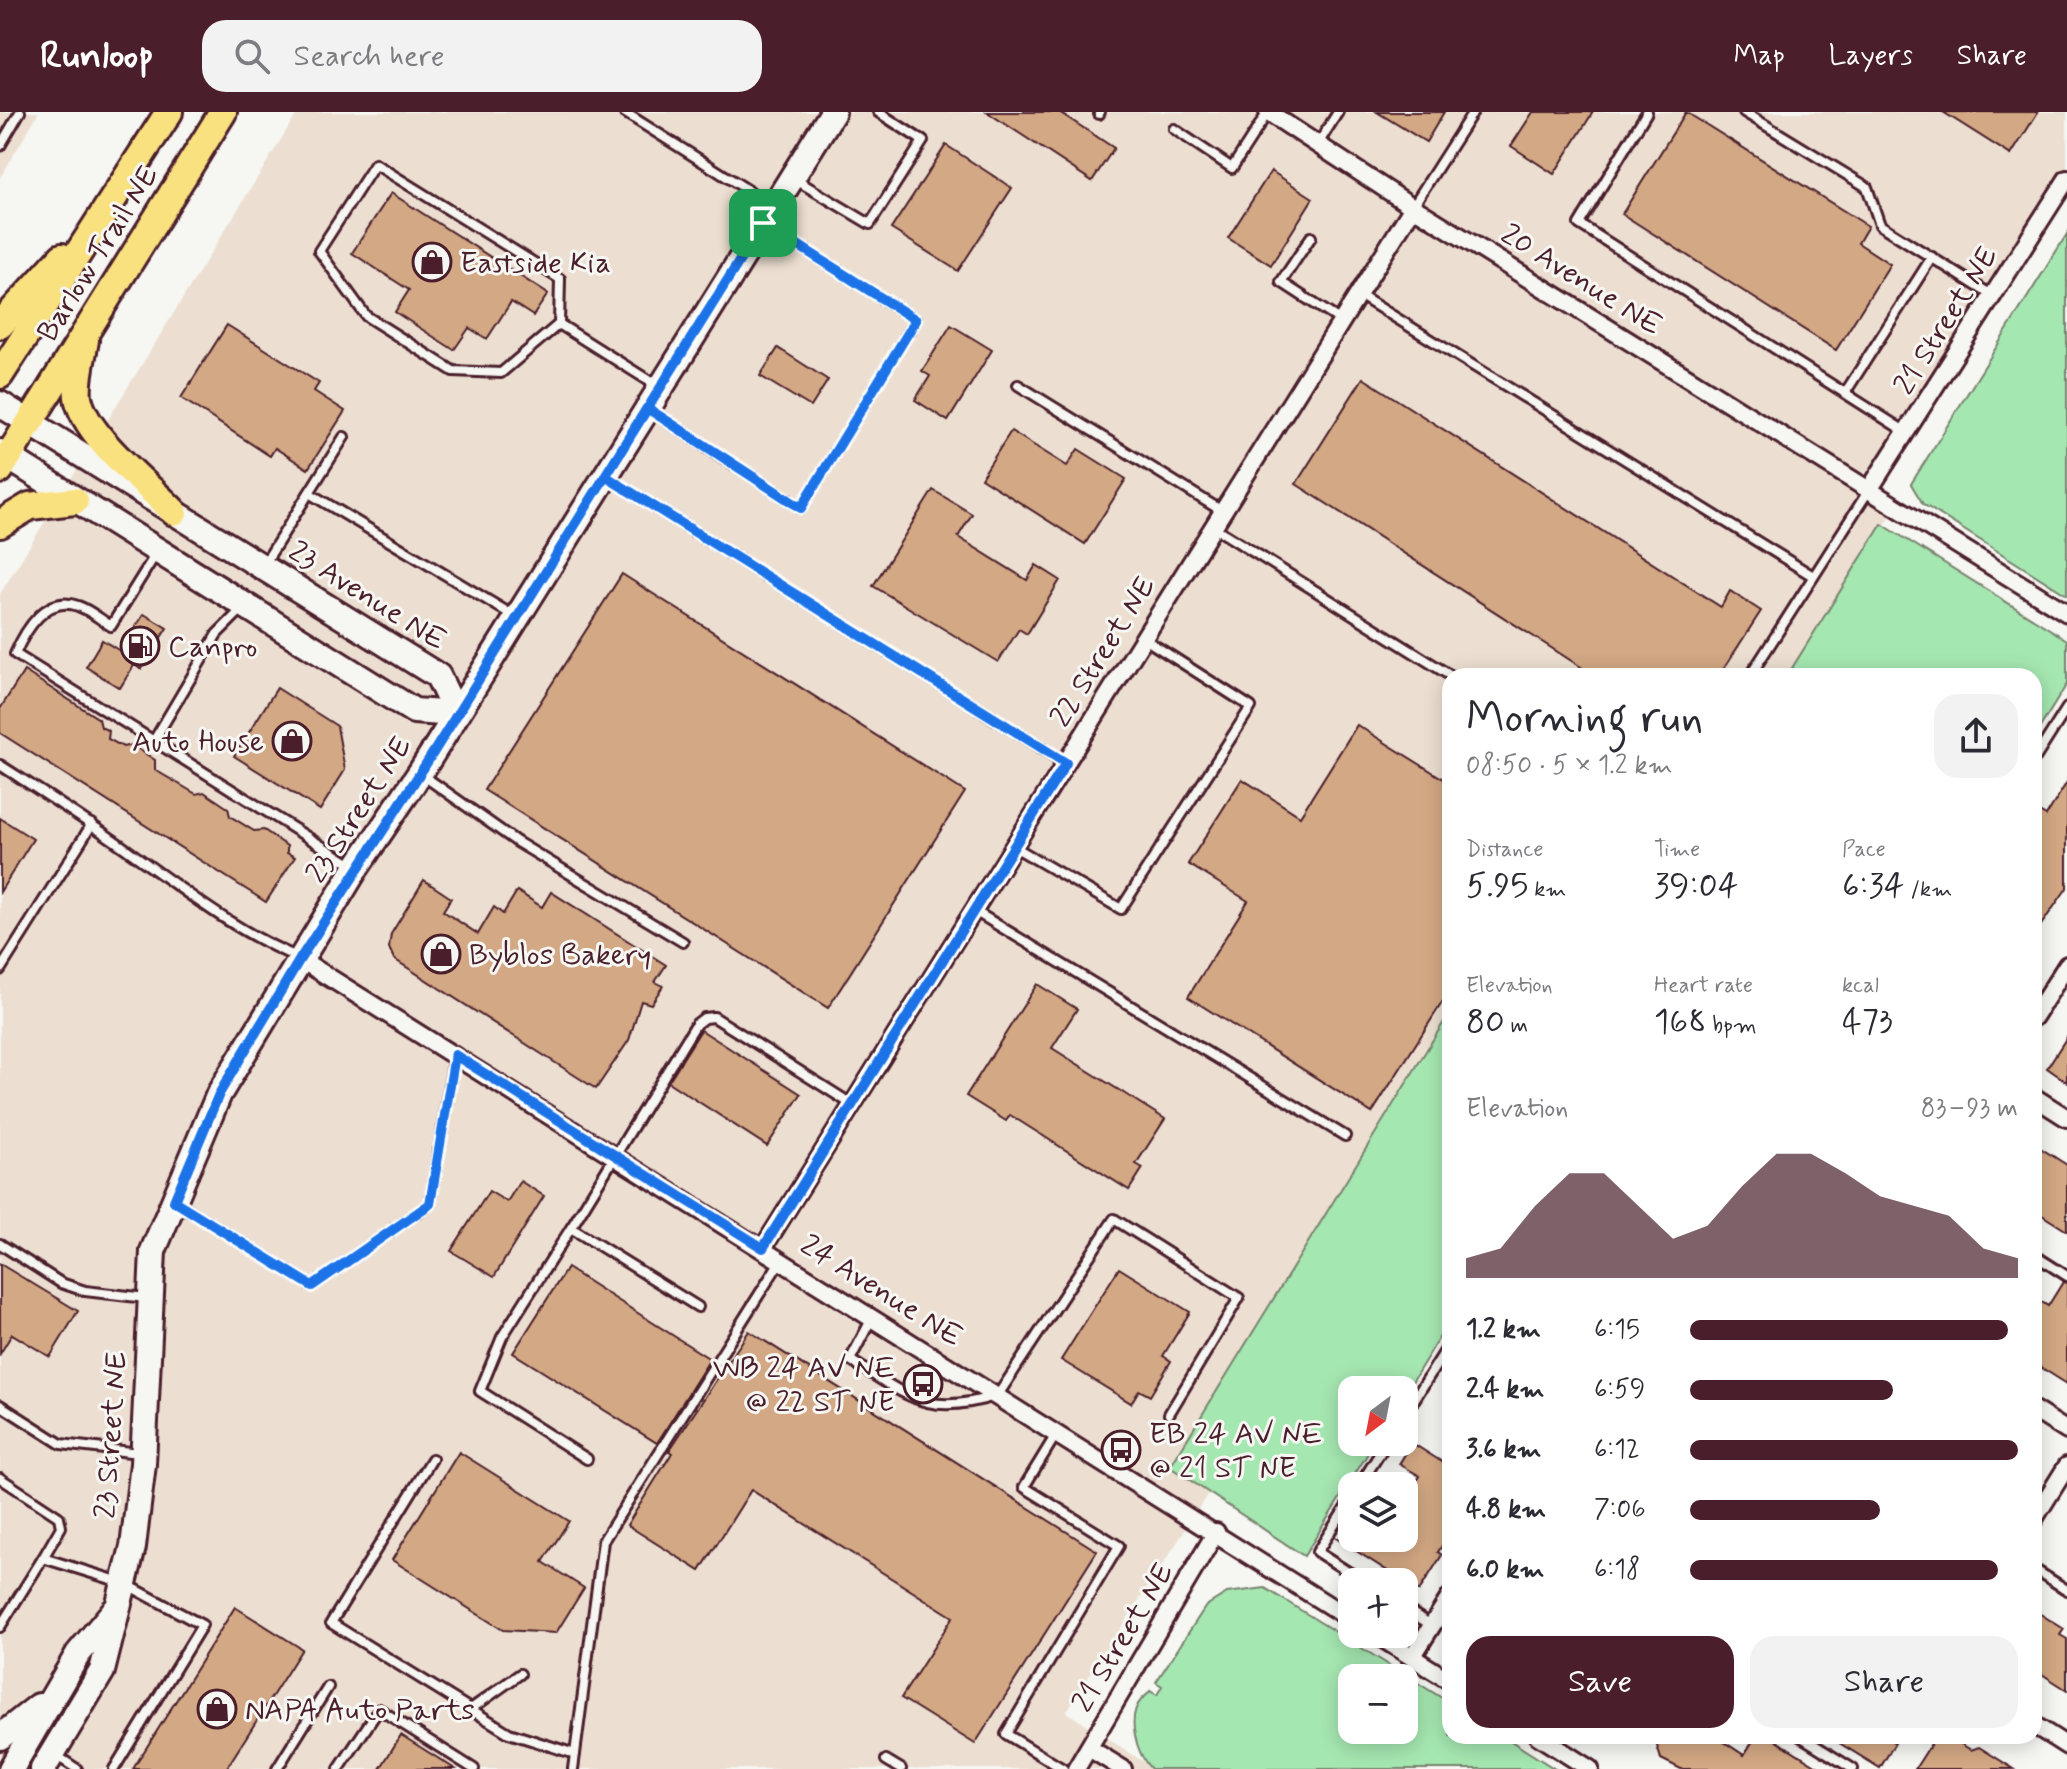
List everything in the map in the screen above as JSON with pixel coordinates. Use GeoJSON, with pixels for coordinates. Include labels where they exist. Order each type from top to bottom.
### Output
{"type":"FeatureCollection","features":[{"type":"Feature","properties":{"kind":"main road","name":"Barlow Trail NE"},"geometry":{"type":"LineString","coordinates":[[0,375],[169,112]]}},
{"type":"Feature","properties":{"kind":"main road","name":"Barlow Trail NE"},"geometry":{"type":"LineString","coordinates":[[3,459],[29,423],[223,112]]}},
{"type":"Feature","properties":{"kind":"main road"},"geometry":{"type":"LineString","coordinates":[[0,325],[113,201]]}},
{"type":"Feature","properties":{"kind":"main road"},"geometry":{"type":"LineString","coordinates":[[86,332],[78,395],[82,411],[100,438],[174,512]]}},
{"type":"Feature","properties":{"kind":"main road"},"geometry":{"type":"LineString","coordinates":[[0,524],[30,506],[75,501]]}},
{"type":"Feature","properties":{"kind":"street","name":"23 Street NE"},"geometry":{"type":"LineString","coordinates":[[48,1761],[102,1671],[133,1547],[143,1454],[153,1251],[219,1094],[356,868],[420,773],[833,112]]}},
{"type":"Feature","properties":{"kind":"street","name":"20 Avenue NE"},"geometry":{"type":"LineString","coordinates":[[1268,112],[1413,207],[2067,613]]}},
{"type":"Feature","properties":{"kind":"street","name":"21 Street NE"},"geometry":{"type":"LineString","coordinates":[[1869,490],[2067,179]]}},
{"type":"Feature","properties":{"kind":"street","name":"22 Street NE"},"geometry":{"type":"LineString","coordinates":[[763,1248],[1413,207]]}},
{"type":"Feature","properties":{"kind":"street","name":"23 Avenue NE"},"geometry":{"type":"LineString","coordinates":[[0,404],[438,676],[456,714]]}},
{"type":"Feature","properties":{"kind":"street"},"geometry":{"type":"LineString","coordinates":[[3,459],[414,711],[456,714]]}},
{"type":"Feature","properties":{"kind":"street","name":"24 Avenue NE"},"geometry":{"type":"LineString","coordinates":[[300,959],[1338,1611]]}},
{"type":"Feature","properties":{"kind":"street"},"geometry":{"type":"LineString","coordinates":[[2042,1004],[2067,965]]}},
{"type":"Feature","properties":{"kind":"street"},"geometry":{"type":"LineString","coordinates":[[2042,1102],[2067,1118]]}},
{"type":"Feature","properties":{"kind":"street"},"geometry":{"type":"LineString","coordinates":[[2042,1415],[2067,1431]]}},
{"type":"Feature","properties":{"kind":"street"},"geometry":{"type":"LineString","coordinates":[[2042,1506],[2067,1466]]}},
{"type":"Feature","properties":{"kind":"street","name":"21 Street NE"},"geometry":{"type":"LineString","coordinates":[[1076,1769],[1216,1532]]}},
{"type":"Feature","properties":{"kind":"street","name":"23 Street NE"},"geometry":{"type":"LineString","coordinates":[[11,1769],[78,1654],[117,1607]]}},
{"type":"Feature","properties":{"kind":"street"},"geometry":{"type":"LineString","coordinates":[[1412,1657],[1442,1610]]}},
{"type":"Feature","properties":{"kind":"street"},"geometry":{"type":"LineString","coordinates":[[1398,1648],[1442,1676]]}},
{"type":"Feature","properties":{"kind":"street"},"geometry":{"type":"LineString","coordinates":[[0,1737],[53,1695]]}},
{"type":"Feature","properties":{"kind":"street"},"geometry":{"type":"LineString","coordinates":[[2042,1730],[2067,1746]]}},
{"type":"Feature","properties":{"kind":"street"},"geometry":{"type":"LineString","coordinates":[[1551,1744],[1590,1769]]}},
{"type":"Feature","properties":{"kind":"street"},"geometry":{"type":"LineString","coordinates":[[1089,1748],[1123,1769]]}},
{"type":"Feature","properties":{"kind":"lane"},"geometry":{"type":"LineString","coordinates":[[0,146],[20,112]]}},
{"type":"Feature","properties":{"kind":"lane"},"geometry":{"type":"LineString","coordinates":[[559,324],[801,508],[916,320],[624,112]]}},
{"type":"Feature","properties":{"kind":"lane"},"geometry":{"type":"LineString","coordinates":[[792,177],[870,224],[923,141],[878,112]]}},
{"type":"Feature","properties":{"kind":"lane"},"geometry":{"type":"LineString","coordinates":[[1174,129],[1232,168],[1268,112]]}},
{"type":"Feature","properties":{"kind":"lane"},"geometry":{"type":"LineString","coordinates":[[1317,144],[1338,112]]}},
{"type":"Feature","properties":{"kind":"lane"},"geometry":{"type":"LineString","coordinates":[[1413,207],[1473,112]]}},
{"type":"Feature","properties":{"kind":"lane"},"geometry":{"type":"LineString","coordinates":[[1647,112],[1579,224],[1906,432]]}},
{"type":"Feature","properties":{"kind":"lane"},"geometry":{"type":"LineString","coordinates":[[1744,112],[1867,187],[1880,225],[1993,296]]}},
{"type":"Feature","properties":{"kind":"lane"},"geometry":{"type":"LineString","coordinates":[[375,164],[560,279],[559,324],[501,373],[453,371],[366,316],[319,251],[375,164]]}},
{"type":"Feature","properties":{"kind":"lane"},"geometry":{"type":"LineString","coordinates":[[1311,237],[1281,282],[1341,321]]}},
{"type":"Feature","properties":{"kind":"lane"},"geometry":{"type":"LineString","coordinates":[[1845,393],[1932,257]]}},
{"type":"Feature","properties":{"kind":"lane"},"geometry":{"type":"LineString","coordinates":[[1358,294],[1813,576]]}},
{"type":"Feature","properties":{"kind":"lane"},"geometry":{"type":"LineString","coordinates":[[1018,385],[1222,511]]}},
{"type":"Feature","properties":{"kind":"lane"},"geometry":{"type":"LineString","coordinates":[[263,567],[344,437]]}},
{"type":"Feature","properties":{"kind":"lane"},"geometry":{"type":"LineString","coordinates":[[605,476],[1066,763]]}},
{"type":"Feature","properties":{"kind":"lane"},"geometry":{"type":"LineString","coordinates":[[1755,668],[1869,490]]}},
{"type":"Feature","properties":{"kind":"lane"},"geometry":{"type":"LineString","coordinates":[[309,493],[517,618]]}},
{"type":"Feature","properties":{"kind":"lane"},"geometry":{"type":"LineString","coordinates":[[1212,526],[1442,670]]}},
{"type":"Feature","properties":{"kind":"lane"},"geometry":{"type":"LineString","coordinates":[[157,551],[111,626],[76,605],[53,609],[26,627],[15,654],[356,868]]}},
{"type":"Feature","properties":{"kind":"lane"},"geometry":{"type":"LineString","coordinates":[[153,742],[217,634],[245,606]]}},
{"type":"Feature","properties":{"kind":"lane"},"geometry":{"type":"LineString","coordinates":[[1013,846],[1121,909],[1251,707],[1142,638]]}},
{"type":"Feature","properties":{"kind":"lane"},"geometry":{"type":"LineString","coordinates":[[2042,747],[2067,708]]}},
{"type":"Feature","properties":{"kind":"lane"},"geometry":{"type":"LineString","coordinates":[[0,765],[92,824],[228,922],[267,946],[300,959]]}},
{"type":"Feature","properties":{"kind":"lane"},"geometry":{"type":"LineString","coordinates":[[420,773],[517,842],[683,942]]}},
{"type":"Feature","properties":{"kind":"lane"},"geometry":{"type":"LineString","coordinates":[[0,970],[92,824]]}},
{"type":"Feature","properties":{"kind":"lane"},"geometry":{"type":"LineString","coordinates":[[973,910],[1345,1136]]}},
{"type":"Feature","properties":{"kind":"lane"},"geometry":{"type":"LineString","coordinates":[[587,1459],[480,1391],[502,1337],[688,1037],[704,1018],[714,1017],[853,1105]]}},
{"type":"Feature","properties":{"kind":"lane"},"geometry":{"type":"LineString","coordinates":[[174,1201],[312,1286],[430,1204],[455,1055]]}},
{"type":"Feature","properties":{"kind":"lane"},"geometry":{"type":"LineString","coordinates":[[872,1317],[850,1360],[928,1405],[968,1405],[998,1395],[1114,1219],[1239,1298],[1169,1414]]}},
{"type":"Feature","properties":{"kind":"lane"},"geometry":{"type":"LineString","coordinates":[[571,1228],[698,1307]]}},
{"type":"Feature","properties":{"kind":"lane"},"geometry":{"type":"LineString","coordinates":[[0,1244],[61,1283],[85,1291],[150,1298]]}},
{"type":"Feature","properties":{"kind":"lane"},"geometry":{"type":"LineString","coordinates":[[573,1769],[603,1541],[782,1259]]}},
{"type":"Feature","properties":{"kind":"lane"},"geometry":{"type":"LineString","coordinates":[[2042,1260],[2067,1276]]}},
{"type":"Feature","properties":{"kind":"lane"},"geometry":{"type":"LineString","coordinates":[[1418,1394],[1442,1356]]}},
{"type":"Feature","properties":{"kind":"lane"},"geometry":{"type":"LineString","coordinates":[[0,1405],[61,1444],[143,1454]]}},
{"type":"Feature","properties":{"kind":"lane"},"geometry":{"type":"LineString","coordinates":[[1057,1433],[1024,1487],[1119,1546],[1006,1734],[1063,1769]]}},
{"type":"Feature","properties":{"kind":"lane"},"geometry":{"type":"LineString","coordinates":[[432,1459],[331,1623],[509,1733],[575,1754]]}},
{"type":"Feature","properties":{"kind":"lane"},"geometry":{"type":"LineString","coordinates":[[0,1478],[59,1517],[61,1527],[0,1627]]}},
{"type":"Feature","properties":{"kind":"lane"},"geometry":{"type":"LineString","coordinates":[[1338,1520],[1317,1552],[1342,1568]]}},
{"type":"Feature","properties":{"kind":"lane"},"geometry":{"type":"LineString","coordinates":[[43,1558],[124,1583],[202,1625],[114,1769]]}},
{"type":"Feature","properties":{"kind":"lane"},"geometry":{"type":"LineString","coordinates":[[2042,1574],[2067,1590]]}},
{"type":"Feature","properties":{"kind":"lane"},"geometry":{"type":"LineString","coordinates":[[1418,1617],[1432,1626]]}},
{"type":"Feature","properties":{"kind":"lane"},"geometry":{"type":"LineString","coordinates":[[471,1709],[520,1674]]}},
{"type":"Feature","properties":{"kind":"lane"},"geometry":{"type":"LineString","coordinates":[[277,1769],[328,1687]]}},
{"type":"Feature","properties":{"kind":"lane"},"geometry":{"type":"LineString","coordinates":[[339,1769],[379,1709],[474,1769]]}},
{"type":"Feature","properties":{"kind":"lane"},"geometry":{"type":"LineString","coordinates":[[1813,1744],[1853,1769]]}},
{"type":"Feature","properties":{"kind":"lane"},"geometry":{"type":"LineString","coordinates":[[886,1760],[901,1769]]}},
{"type":"Feature","properties":{"kind":"lane"},"geometry":{"type":"LineString","coordinates":[[48,1761],[77,1769]]}},
{"type":"Feature","properties":{"kind":"shaded area"},"geometry":{"type":"Polygon","coordinates":[[[0,112],[39,112],[0,178],[0,112]]]}},
{"type":"Feature","properties":{"kind":"shaded area"},"geometry":{"type":"Polygon","coordinates":[[[298,112],[2067,112],[2067,179],[1869,490],[1896,507],[1800,668],[1442,668],[1442,1120],[1178,1541],[1066,1712],[1155,1769],[0,1769],[0,594],[298,112]]]}},
{"type":"Feature","properties":{"kind":"green space"},"geometry":{"type":"Polygon","coordinates":[[[2067,234],[2067,595],[1923,504],[1911,484],[2067,234]]]}},
{"type":"Feature","properties":{"kind":"green space"},"geometry":{"type":"Polygon","coordinates":[[[1882,524],[2067,640],[2067,684],[2042,724],[2042,668],[1792,668],[1882,524]]]}},
{"type":"Feature","properties":{"kind":"green space"},"geometry":{"type":"Polygon","coordinates":[[[1442,1025],[1442,1333],[1416,1376],[1338,1376],[1338,1456],[1366,1456],[1356,1472],[1338,1472],[1338,1501],[1304,1556],[1170,1467],[1442,1025]]]}},
{"type":"Feature","properties":{"kind":"green space"},"geometry":{"type":"Polygon","coordinates":[[[1265,1588],[1338,1633],[1338,1648],[1362,1648],[1387,1664],[1338,1664],[1338,1744],[1418,1744],[1418,1683],[1442,1698],[1442,1744],[1516,1744],[1555,1769],[1151,1769],[1138,1745],[1134,1715],[1150,1691],[1157,1695],[1162,1686],[1156,1682],[1206,1606],[1227,1593],[1265,1588]]]}},
{"type":"Feature","properties":{"kind":"building"},"geometry":{"type":"Polygon","coordinates":[[[987,112],[1059,112],[1114,148],[1092,181],[987,112]]]}},
{"type":"Feature","properties":{"kind":"building"},"geometry":{"type":"Polygon","coordinates":[[[1377,112],[1444,112],[1426,142],[1377,112]]]}},
{"type":"Feature","properties":{"kind":"building"},"geometry":{"type":"Polygon","coordinates":[[[1533,112],[1593,112],[1554,174],[1511,146],[1533,112]]]}},
{"type":"Feature","properties":{"kind":"building"},"geometry":{"type":"Polygon","coordinates":[[[1686,112],[1868,226],[1858,243],[1890,264],[1836,350],[1622,214],[1686,112]]]}},
{"type":"Feature","properties":{"kind":"building"},"geometry":{"type":"Polygon","coordinates":[[[1943,112],[2038,112],[2011,155],[1943,112]]]}},
{"type":"Feature","properties":{"kind":"building"},"geometry":{"type":"Polygon","coordinates":[[[946,145],[1012,188],[958,271],[891,229],[946,145]]]}},
{"type":"Feature","properties":{"kind":"building"},"geometry":{"type":"Polygon","coordinates":[[[1271,171],[1313,198],[1271,265],[1228,238],[1271,171]]]}},
{"type":"Feature","properties":{"kind":"building"},"geometry":{"type":"Polygon","coordinates":[[[391,193],[548,294],[533,316],[511,302],[487,339],[469,328],[454,350],[395,312],[409,290],[352,253],[391,193]]]}},
{"type":"Feature","properties":{"kind":"building"},"geometry":{"type":"Polygon","coordinates":[[[227,325],[319,383],[314,391],[345,411],[308,469],[275,448],[270,456],[181,398],[227,325]]]}},
{"type":"Feature","properties":{"kind":"building"},"geometry":{"type":"Polygon","coordinates":[[[951,325],[992,350],[948,421],[915,400],[930,376],[922,371],[951,325]]]}},
{"type":"Feature","properties":{"kind":"building"},"geometry":{"type":"Polygon","coordinates":[[[778,348],[828,380],[811,407],[760,376],[778,348]]]}},
{"type":"Feature","properties":{"kind":"building"},"geometry":{"type":"Polygon","coordinates":[[[1363,378],[1721,607],[1730,591],[1761,611],[1724,668],[1583,668],[1296,484],[1363,378]]]}},
{"type":"Feature","properties":{"kind":"building"},"geometry":{"type":"Polygon","coordinates":[[[1011,431],[1067,466],[1078,449],[1126,479],[1085,544],[981,478],[1011,431]]]}},
{"type":"Feature","properties":{"kind":"building"},"geometry":{"type":"Polygon","coordinates":[[[933,490],[972,514],[958,537],[1027,580],[1036,565],[1060,580],[1027,634],[1019,629],[998,662],[873,586],[933,490]]]}},
{"type":"Feature","properties":{"kind":"building"},"geometry":{"type":"Polygon","coordinates":[[[622,574],[965,792],[828,1008],[484,790],[622,574]]]}},
{"type":"Feature","properties":{"kind":"building","name":"Canpro"},"geometry":{"type":"Polygon","coordinates":[[[144,614],[167,628],[141,669],[134,665],[120,688],[86,667],[102,640],[120,651],[144,614]]]}},
{"type":"Feature","properties":{"kind":"building"},"geometry":{"type":"Polygon","coordinates":[[[24,671],[99,719],[101,727],[109,731],[108,739],[123,747],[132,745],[155,760],[155,770],[196,794],[204,792],[228,808],[230,816],[254,831],[264,830],[287,846],[287,853],[295,857],[266,902],[0,733],[0,709],[24,671]]]}},
{"type":"Feature","properties":{"kind":"building","name":"Auto House"},"geometry":{"type":"Polygon","coordinates":[[[277,688],[337,726],[345,770],[320,810],[234,756],[277,688]]]}},
{"type":"Feature","properties":{"kind":"building"},"geometry":{"type":"Polygon","coordinates":[[[1357,725],[1442,778],[1442,1003],[1372,1113],[1188,997],[1248,901],[1188,864],[1242,779],[1300,816],[1357,725]]]}},
{"type":"Feature","properties":{"kind":"building"},"geometry":{"type":"Polygon","coordinates":[[[2067,782],[2067,888],[2042,924],[2042,814],[2046,816],[2067,782]]]}},
{"type":"Feature","properties":{"kind":"building"},"geometry":{"type":"Polygon","coordinates":[[[0,818],[33,839],[0,892],[0,818]]]}},
{"type":"Feature","properties":{"kind":"building"},"geometry":{"type":"Polygon","coordinates":[[[424,880],[451,898],[443,911],[478,934],[494,907],[503,914],[517,891],[542,907],[551,892],[666,965],[655,982],[663,986],[651,1004],[641,1001],[629,1040],[596,1089],[394,959],[389,948],[391,934],[424,880]]]}},
{"type":"Feature","properties":{"kind":"building"},"geometry":{"type":"Polygon","coordinates":[[[1037,984],[1077,1009],[1052,1048],[1165,1119],[1136,1164],[1143,1168],[1129,1190],[1010,1115],[1006,1121],[966,1096],[1037,984]]]}},
{"type":"Feature","properties":{"kind":"building"},"geometry":{"type":"Polygon","coordinates":[[[701,1030],[801,1094],[767,1146],[668,1082],[701,1030]]]}},
{"type":"Feature","properties":{"kind":"building"},"geometry":{"type":"Polygon","coordinates":[[[2067,1037],[2067,1082],[2047,1068],[2067,1037]]]}},
{"type":"Feature","properties":{"kind":"building"},"geometry":{"type":"Polygon","coordinates":[[[2042,1149],[2067,1165],[2067,1231],[2042,1215],[2042,1149]]]}},
{"type":"Feature","properties":{"kind":"building"},"geometry":{"type":"Polygon","coordinates":[[[520,1181],[544,1196],[494,1277],[451,1251],[489,1191],[507,1202],[520,1181]]]}},
{"type":"Feature","properties":{"kind":"building"},"geometry":{"type":"Polygon","coordinates":[[[0,1264],[78,1311],[50,1357],[12,1334],[0,1354],[0,1264]]]}},
{"type":"Feature","properties":{"kind":"building"},"geometry":{"type":"Polygon","coordinates":[[[567,1268],[710,1359],[657,1443],[513,1353],[567,1268]]]}},
{"type":"Feature","properties":{"kind":"building"},"geometry":{"type":"Polygon","coordinates":[[[1119,1268],[1190,1312],[1163,1356],[1171,1361],[1150,1396],[1139,1390],[1131,1403],[1061,1360],[1119,1268]]]}},
{"type":"Feature","properties":{"kind":"building"},"geometry":{"type":"Polygon","coordinates":[[[2063,1282],[2067,1283],[2067,1384],[2042,1368],[2042,1302],[2048,1306],[2063,1282]]]}},
{"type":"Feature","properties":{"kind":"building"},"geometry":{"type":"Polygon","coordinates":[[[749,1331],[1097,1551],[975,1744],[901,1698],[953,1617],[751,1490],[700,1571],[627,1525],[672,1453],[669,1451],[749,1331]]]}},
{"type":"Feature","properties":{"kind":"building"},"geometry":{"type":"Polygon","coordinates":[[[1418,1447],[1442,1462],[1442,1546],[1438,1552],[1442,1555],[1419,1591],[1418,1568],[1383,1568],[1358,1552],[1418,1552],[1420,1476],[1418,1472],[1399,1464],[1404,1456],[1418,1456],[1418,1447]]]}},
{"type":"Feature","properties":{"kind":"building"},"geometry":{"type":"Polygon","coordinates":[[[459,1452],[569,1521],[543,1562],[584,1588],[556,1633],[503,1630],[392,1560],[459,1452]]]}},
{"type":"Feature","properties":{"kind":"building","name":"NAPA Auto Parts"},"geometry":{"type":"Polygon","coordinates":[[[235,1607],[302,1649],[226,1769],[133,1769],[235,1607]]]}},
{"type":"Feature","properties":{"kind":"building"},"geometry":{"type":"Polygon","coordinates":[[[2042,1615],[2064,1629],[2060,1635],[2067,1639],[2067,1690],[2042,1674],[2042,1615]]]}},
{"type":"Feature","properties":{"kind":"building"},"geometry":{"type":"Polygon","coordinates":[[[401,1735],[455,1769],[380,1769],[401,1735]]]}},
{"type":"Feature","properties":{"kind":"building"},"geometry":{"type":"Polygon","coordinates":[[[1656,1744],[1727,1744],[1744,1755],[1751,1744],[1782,1744],[1822,1769],[1681,1769],[1661,1759],[1656,1744]]]}},
{"type":"Feature","properties":{"kind":"building"},"geometry":{"type":"Polygon","coordinates":[[[1841,1744],[1894,1744],[1880,1768],[1841,1744]]]}},
{"type":"Feature","properties":{"kind":"building"},"geometry":{"type":"Polygon","coordinates":[[[1931,1744],[1961,1744],[1971,1750],[1979,1747],[2014,1769],[1915,1769],[1931,1744]]]}},
{"type":"Feature","properties":{"kind":"place","name":"Eastside Kia"},"geometry":{"type":"Point","coordinates":[432,262]}},
{"type":"Feature","properties":{"kind":"place","name":"Canpro"},"geometry":{"type":"Point","coordinates":[140,646]}},
{"type":"Feature","properties":{"kind":"place","name":"Auto House"},"geometry":{"type":"Point","coordinates":[292,741]}},
{"type":"Feature","properties":{"kind":"place","name":"Byblos Bakery"},"geometry":{"type":"Point","coordinates":[441,954]}},
{"type":"Feature","properties":{"kind":"place","name":"WB 24 AV NE @ 22 ST NE"},"geometry":{"type":"Point","coordinates":[923,1384]}},
{"type":"Feature","properties":{"kind":"place","name":"EB 24 AV NE @ 21 ST NE"},"geometry":{"type":"Point","coordinates":[1121,1450]}},
{"type":"Feature","properties":{"kind":"place","name":"NAPA Auto Parts"},"geometry":{"type":"Point","coordinates":[217,1709]}},
{"type":"Feature","properties":{"kind":"route"},"geometry":{"type":"LineString","coordinates":[[763,223],[647,408],[433,753],[356,868],[219,1094],[174,1201],[312,1286],[430,1204],[455,1055],[763,1248],[1066,763],[605,476],[647,408],[801,508],[916,320],[763,223]]}}]}
